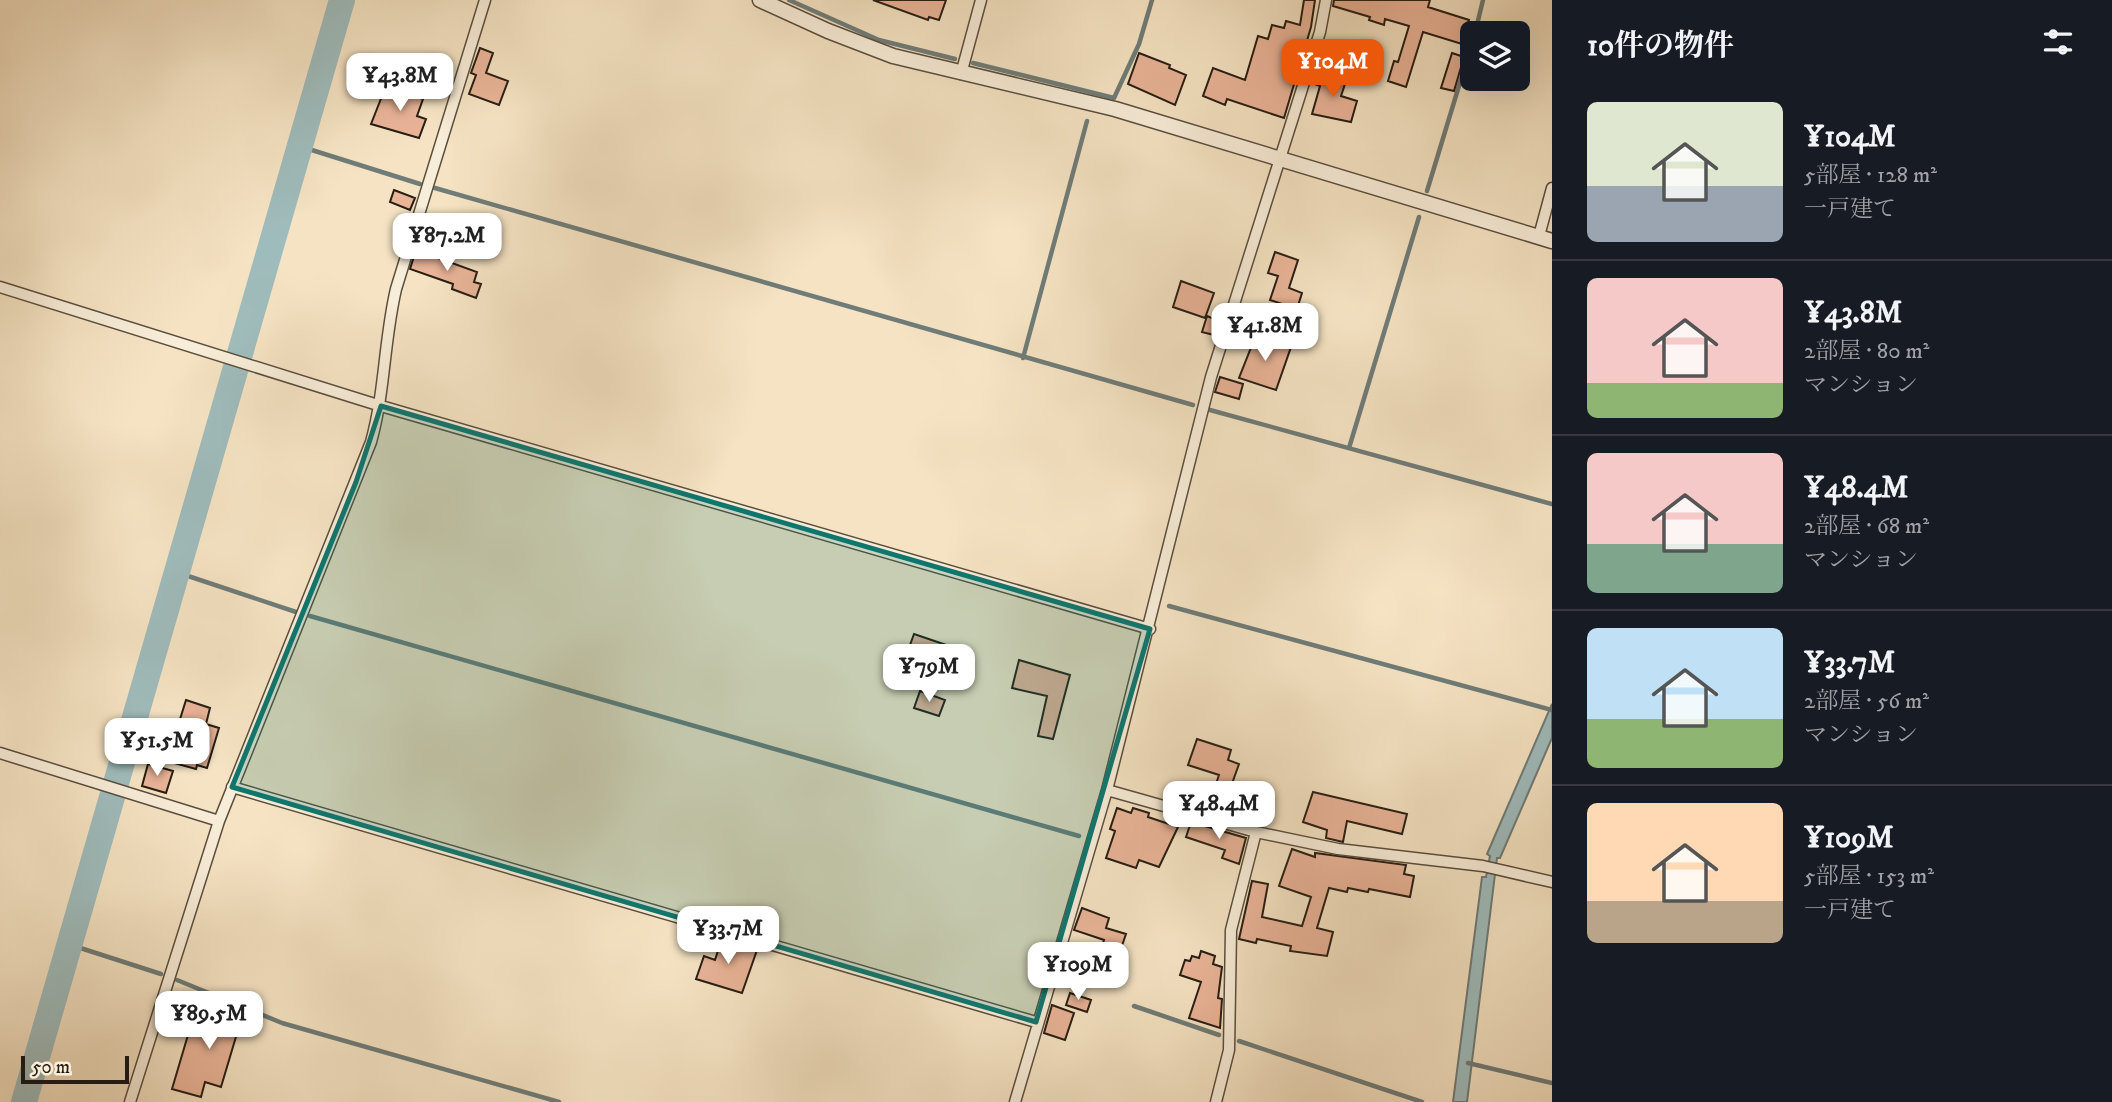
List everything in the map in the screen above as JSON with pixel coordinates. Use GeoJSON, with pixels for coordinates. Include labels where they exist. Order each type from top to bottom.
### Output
{"type":"FeatureCollection","features":[{"type":"Feature","properties":{"kind":"street"},"geometry":{"type":"LineString","coordinates":[[760,0],[828,32],[880,51],[961,74],[1115,109],[1545,239],[1552,188]]}},
{"type":"Feature","properties":{"kind":"street"},"geometry":{"type":"LineString","coordinates":[[961,74],[981,0]]}},
{"type":"Feature","properties":{"kind":"street"},"geometry":{"type":"LineString","coordinates":[[1015,1102],[1036,1022],[1107,790],[1150,629],[1211,377],[1320,32],[1326,0]]}},
{"type":"Feature","properties":{"kind":"street"},"geometry":{"type":"LineString","coordinates":[[130,1102],[219,821],[356,482],[381,406],[390,315],[396,289],[482,1]]}},
{"type":"Feature","properties":{"kind":"street"},"geometry":{"type":"LineString","coordinates":[[0,287],[381,406],[1150,629]]}},
{"type":"Feature","properties":{"kind":"street"},"geometry":{"type":"LineString","coordinates":[[0,753],[219,821]]}},
{"type":"Feature","properties":{"kind":"street"},"geometry":{"type":"LineString","coordinates":[[232,787],[1036,1022]]}},
{"type":"Feature","properties":{"kind":"street"},"geometry":{"type":"LineString","coordinates":[[1107,790],[1256,832],[1338,849],[1483,866],[1552,882]]}},
{"type":"Feature","properties":{"kind":"street"},"geometry":{"type":"LineString","coordinates":[[1216,1102],[1229,1050],[1231,930],[1256,832]]}},
{"type":"Feature","properties":{"kind":"highlighted area"},"geometry":{"type":"Polygon","coordinates":[[[381,406],[1150,629],[1036,1022],[232,787],[356,482],[381,406]]]}},
{"type":"Feature","properties":{"kind":"water"},"geometry":{"type":"Polygon","coordinates":[[[1552,704],[1552,738],[1500,858],[1497,858],[1467,1102],[1453,1102],[1482,877],[1486,877],[1490,856],[1487,854],[1552,704]]]}},
{"type":"Feature","properties":{"kind":"building"},"geometry":{"type":"Polygon","coordinates":[[[873,0],[946,0],[939,20],[929,17],[928,20],[873,0]]]}},
{"type":"Feature","properties":{"kind":"building"},"geometry":{"type":"Polygon","coordinates":[[[1304,0],[1315,0],[1311,27],[1284,118],[1227,99],[1225,105],[1203,96],[1213,68],[1245,80],[1258,36],[1268,39],[1272,25],[1284,28],[1286,21],[1300,25],[1304,0]]]}},
{"type":"Feature","properties":{"kind":"building"},"geometry":{"type":"Polygon","coordinates":[[[1334,0],[1430,0],[1428,7],[1469,20],[1460,21],[1460,43],[1423,32],[1406,87],[1388,81],[1394,61],[1398,62],[1409,26],[1385,19],[1384,25],[1369,20],[1370,17],[1333,6],[1334,0]]]}},
{"type":"Feature","properties":{"kind":"building"},"geometry":{"type":"Polygon","coordinates":[[[480,48],[493,53],[486,73],[508,81],[499,105],[469,94],[476,75],[471,73],[480,48]]]}},
{"type":"Feature","properties":{"kind":"building"},"geometry":{"type":"Polygon","coordinates":[[[1139,53],[1170,65],[1169,68],[1186,75],[1175,105],[1128,84],[1139,53]]]}},
{"type":"Feature","properties":{"kind":"building"},"geometry":{"type":"Polygon","coordinates":[[[1452,53],[1460,56],[1460,71],[1454,91],[1441,88],[1452,53]]]}},
{"type":"Feature","properties":{"kind":"building"},"geometry":{"type":"Polygon","coordinates":[[[1316,72],[1346,81],[1341,96],[1357,101],[1351,122],[1312,114],[1320,86],[1312,83],[1316,72]]]}},
{"type":"Feature","properties":{"kind":"building"},"geometry":{"type":"Polygon","coordinates":[[[386,86],[423,99],[417,116],[426,119],[419,138],[371,124],[386,86]]]}},
{"type":"Feature","properties":{"kind":"building"},"geometry":{"type":"Polygon","coordinates":[[[394,190],[415,198],[410,210],[390,202],[394,190]]]}},
{"type":"Feature","properties":{"kind":"building"},"geometry":{"type":"Polygon","coordinates":[[[416,250],[477,272],[474,282],[481,284],[476,298],[452,289],[453,284],[410,269],[416,250]]]}},
{"type":"Feature","properties":{"kind":"building"},"geometry":{"type":"Polygon","coordinates":[[[1275,252],[1298,260],[1289,288],[1302,293],[1297,309],[1270,300],[1278,276],[1268,273],[1275,252]]]}},
{"type":"Feature","properties":{"kind":"building"},"geometry":{"type":"Polygon","coordinates":[[[1181,281],[1214,293],[1205,318],[1173,307],[1181,281]]]}},
{"type":"Feature","properties":{"kind":"building"},"geometry":{"type":"Polygon","coordinates":[[[1207,316],[1219,321],[1214,335],[1202,332],[1207,316]]]}},
{"type":"Feature","properties":{"kind":"building"},"geometry":{"type":"Polygon","coordinates":[[[1256,335],[1291,347],[1276,390],[1239,378],[1256,335]]]}},
{"type":"Feature","properties":{"kind":"building"},"geometry":{"type":"Polygon","coordinates":[[[1220,377],[1243,384],[1239,399],[1215,392],[1220,377]]]}},
{"type":"Feature","properties":{"kind":"building"},"geometry":{"type":"Polygon","coordinates":[[[914,634],[955,648],[947,673],[905,659],[914,634]]]}},
{"type":"Feature","properties":{"kind":"building"},"geometry":{"type":"Polygon","coordinates":[[[1019,660],[1070,675],[1053,739],[1038,736],[1047,696],[1012,688],[1019,660]]]}},
{"type":"Feature","properties":{"kind":"building"},"geometry":{"type":"Polygon","coordinates":[[[920,691],[945,700],[939,716],[914,708],[920,691]]]}},
{"type":"Feature","properties":{"kind":"building"},"geometry":{"type":"Polygon","coordinates":[[[186,700],[210,708],[206,724],[219,728],[207,768],[197,765],[196,769],[167,761],[186,700]]]}},
{"type":"Feature","properties":{"kind":"building"},"geometry":{"type":"Polygon","coordinates":[[[1197,739],[1231,750],[1228,760],[1239,764],[1221,814],[1207,810],[1219,775],[1188,765],[1197,739]]]}},
{"type":"Feature","properties":{"kind":"building"},"geometry":{"type":"Polygon","coordinates":[[[148,764],[173,771],[166,793],[142,786],[148,764]]]}},
{"type":"Feature","properties":{"kind":"building"},"geometry":{"type":"Polygon","coordinates":[[[1313,792],[1407,814],[1402,834],[1347,821],[1343,842],[1326,838],[1327,830],[1303,822],[1313,792]]]}},
{"type":"Feature","properties":{"kind":"building"},"geometry":{"type":"Polygon","coordinates":[[[1117,808],[1131,813],[1133,808],[1149,813],[1148,817],[1178,827],[1159,867],[1139,860],[1136,868],[1106,858],[1115,831],[1110,829],[1117,808]]]}},
{"type":"Feature","properties":{"kind":"building"},"geometry":{"type":"Polygon","coordinates":[[[1191,822],[1246,838],[1239,864],[1222,858],[1225,850],[1186,837],[1191,822]]]}},
{"type":"Feature","properties":{"kind":"building"},"geometry":{"type":"Polygon","coordinates":[[[1292,849],[1315,857],[1315,853],[1406,865],[1404,874],[1414,876],[1410,897],[1369,889],[1368,892],[1348,888],[1347,892],[1329,888],[1317,928],[1333,932],[1327,956],[1290,951],[1291,946],[1257,939],[1256,943],[1239,939],[1252,881],[1268,884],[1262,917],[1302,926],[1311,897],[1279,886],[1292,849]]]}},
{"type":"Feature","properties":{"kind":"building"},"geometry":{"type":"Polygon","coordinates":[[[1082,908],[1109,918],[1106,928],[1126,934],[1113,972],[1095,966],[1104,940],[1074,930],[1082,908]]]}},
{"type":"Feature","properties":{"kind":"building"},"geometry":{"type":"Polygon","coordinates":[[[722,938],[757,950],[742,993],[696,979],[704,956],[715,960],[722,938]]]}},
{"type":"Feature","properties":{"kind":"building"},"geometry":{"type":"Polygon","coordinates":[[[1201,951],[1215,956],[1213,964],[1222,967],[1218,998],[1222,999],[1220,1028],[1189,1018],[1201,982],[1180,975],[1185,960],[1190,961],[1192,956],[1199,958],[1201,951]]]}},
{"type":"Feature","properties":{"kind":"building"},"geometry":{"type":"Polygon","coordinates":[[[1070,993],[1091,1000],[1087,1012],[1066,1005],[1070,993]]]}},
{"type":"Feature","properties":{"kind":"building"},"geometry":{"type":"Polygon","coordinates":[[[1052,1005],[1074,1013],[1065,1040],[1044,1033],[1052,1005]]]}},
{"type":"Feature","properties":{"kind":"building"},"geometry":{"type":"Polygon","coordinates":[[[218,1008],[254,1019],[250,1034],[238,1030],[221,1087],[205,1082],[201,1097],[172,1089],[193,1018],[213,1024],[218,1008]]]}},
{"type":"Feature","properties":{"kind":"waterway"},"geometry":{"type":"LineString","coordinates":[[24,1102],[342,0]]}},
{"type":"Feature","properties":{"kind":"waterway"},"geometry":{"type":"LineString","coordinates":[[789,0],[879,40],[955,59]]}},
{"type":"Feature","properties":{"kind":"waterway"},"geometry":{"type":"LineString","coordinates":[[973,63],[1114,98],[1139,44],[1152,0]]}},
{"type":"Feature","properties":{"kind":"waterway"},"geometry":{"type":"LineString","coordinates":[[1478,21],[1483,0]]}},
{"type":"Feature","properties":{"kind":"waterway"},"geometry":{"type":"LineString","coordinates":[[1427,191],[1460,82]]}},
{"type":"Feature","properties":{"kind":"waterway"},"geometry":{"type":"LineString","coordinates":[[1023,358],[1087,121]]}},
{"type":"Feature","properties":{"kind":"waterway"},"geometry":{"type":"LineString","coordinates":[[299,146],[420,184]]}},
{"type":"Feature","properties":{"kind":"waterway"},"geometry":{"type":"LineString","coordinates":[[435,188],[1193,405]]}},
{"type":"Feature","properties":{"kind":"waterway"},"geometry":{"type":"LineString","coordinates":[[1349,448],[1419,217]]}},
{"type":"Feature","properties":{"kind":"waterway"},"geometry":{"type":"LineString","coordinates":[[1210,410],[1552,504]]}},
{"type":"Feature","properties":{"kind":"waterway"},"geometry":{"type":"LineString","coordinates":[[176,572],[296,612]]}},
{"type":"Feature","properties":{"kind":"waterway"},"geometry":{"type":"LineString","coordinates":[[1169,606],[1552,710]]}},
{"type":"Feature","properties":{"kind":"waterway"},"geometry":{"type":"LineString","coordinates":[[310,616],[1079,836]]}},
{"type":"Feature","properties":{"kind":"waterway"},"geometry":{"type":"LineString","coordinates":[[68,944],[161,974]]}},
{"type":"Feature","properties":{"kind":"waterway"},"geometry":{"type":"LineString","coordinates":[[177,980],[282,1023],[559,1102]]}},
{"type":"Feature","properties":{"kind":"waterway"},"geometry":{"type":"LineString","coordinates":[[1134,1006],[1219,1035]]}},
{"type":"Feature","properties":{"kind":"waterway"},"geometry":{"type":"LineString","coordinates":[[1239,1041],[1422,1102]]}},
{"type":"Feature","properties":{"kind":"waterway"},"geometry":{"type":"LineString","coordinates":[[1468,1063],[1552,1083]]}}]}
